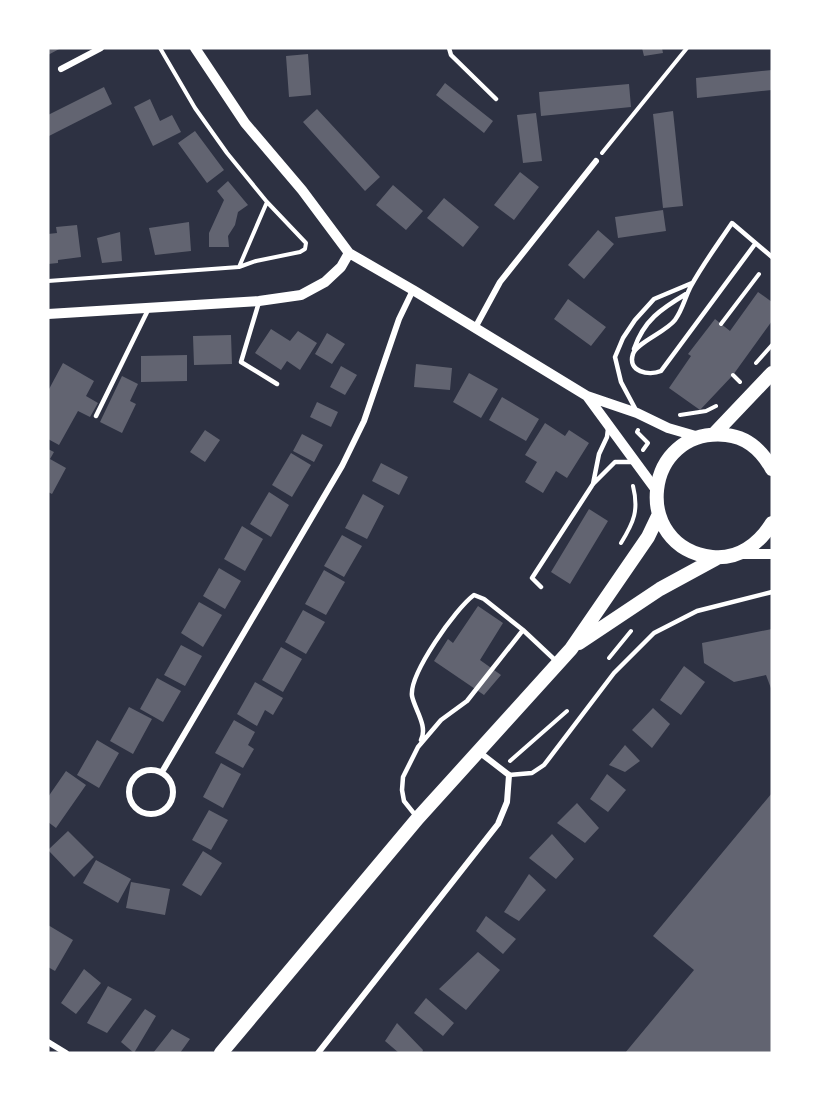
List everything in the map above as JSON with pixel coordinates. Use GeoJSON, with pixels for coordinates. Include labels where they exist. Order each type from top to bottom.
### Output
{"type":"FeatureCollection","features":[{"type":"Feature","properties":{"kind":"main road"},"geometry":{"type":"LineString","coordinates":[[714,434],[772,373]]}},
{"type":"Feature","properties":{"kind":"main road"},"geometry":{"type":"LineString","coordinates":[[717,558],[702,556],[686,549],[674,540],[664,527],[659,514],[656,490],[660,473],[669,457],[682,445],[699,437],[714,434],[733,436],[751,444],[765,457],[772,469]]}},
{"type":"Feature","properties":{"kind":"main road"},"geometry":{"type":"LineString","coordinates":[[221,1053],[418,818],[571,649],[648,537],[659,514]]}},
{"type":"Feature","properties":{"kind":"main road"},"geometry":{"type":"LineString","coordinates":[[571,649],[660,589],[717,558],[737,554],[752,547],[765,535],[772,523]]}},
{"type":"Feature","properties":{"kind":"street"},"geometry":{"type":"LineString","coordinates":[[61,69],[101,48]]}},
{"type":"Feature","properties":{"kind":"street"},"geometry":{"type":"LineString","coordinates":[[195,48],[245,123],[302,190],[349,254],[413,290],[587,396],[637,413],[668,428],[699,437]]}},
{"type":"Feature","properties":{"kind":"street"},"geometry":{"type":"LineString","coordinates":[[475,328],[500,282],[596,161]]}},
{"type":"Feature","properties":{"kind":"street"},"geometry":{"type":"LineString","coordinates":[[48,314],[259,302],[301,295],[325,282],[341,267],[349,254]]}},
{"type":"Feature","properties":{"kind":"street"},"geometry":{"type":"LineString","coordinates":[[162,772],[342,466],[364,421],[399,319],[413,290]]}},
{"type":"Feature","properties":{"kind":"street"},"geometry":{"type":"LineString","coordinates":[[587,396],[656,490]]}},
{"type":"Feature","properties":{"kind":"street"},"geometry":{"type":"LineString","coordinates":[[737,554],[772,554]]}},
{"type":"Feature","properties":{"kind":"street"},"geometry":{"type":"LineString","coordinates":[[318,1053],[498,824],[507,802],[509,775],[477,751]]}},
{"type":"Feature","properties":{"kind":"street"},"geometry":{"type":"LineString","coordinates":[[148,770],[162,772],[172,784],[172,799],[169,806],[157,814],[142,813],[131,803],[129,789],[131,782],[141,772],[148,770]]}},
{"type":"Feature","properties":{"kind":"street"},"geometry":{"type":"LineString","coordinates":[[48,1042],[66,1053]]}},
{"type":"Feature","properties":{"kind":"lane"},"geometry":{"type":"LineString","coordinates":[[450,48],[451,55],[496,99]]}},
{"type":"Feature","properties":{"kind":"lane"},"geometry":{"type":"LineString","coordinates":[[633,352],[639,345],[648,342],[675,321],[692,283],[732,223],[772,257]]}},
{"type":"Feature","properties":{"kind":"lane"},"geometry":{"type":"LineString","coordinates":[[686,294],[658,312],[639,334],[632,358],[634,366],[640,372],[647,374],[661,371],[755,244]]}},
{"type":"Feature","properties":{"kind":"lane"},"geometry":{"type":"LineString","coordinates":[[637,413],[621,382],[615,357],[623,338],[635,320],[654,299],[692,283]]}},
{"type":"Feature","properties":{"kind":"lane"},"geometry":{"type":"LineString","coordinates":[[259,302],[241,362],[277,384]]}},
{"type":"Feature","properties":{"kind":"lane"},"geometry":{"type":"LineString","coordinates":[[96,416],[149,308]]}},
{"type":"Feature","properties":{"kind":"lane"},"geometry":{"type":"LineString","coordinates":[[593,484],[608,426]]}},
{"type":"Feature","properties":{"kind":"lane"},"geometry":{"type":"LineString","coordinates":[[541,588],[532,578],[593,484],[615,462],[622,460],[634,462]]}},
{"type":"Feature","properties":{"kind":"lane"},"geometry":{"type":"LineString","coordinates":[[509,775],[532,773],[544,765],[614,674],[654,633],[698,611],[772,592]]}},
{"type":"Feature","properties":{"kind":"lane"},"geometry":{"type":"LineString","coordinates":[[418,818],[404,801],[402,790],[403,777],[424,736],[412,694],[414,680],[427,655],[464,602],[474,595],[484,599],[523,630],[558,663]]}},
{"type":"Feature","properties":{"kind":"lane"},"geometry":{"type":"LineString","coordinates":[[418,747],[441,720],[467,701],[523,630]]}},
{"type":"Feature","properties":{"kind":"path"},"geometry":{"type":"LineString","coordinates":[[48,281],[239,267],[305,249],[306,243],[267,202],[195,108],[160,48]]}},
{"type":"Feature","properties":{"kind":"path"},"geometry":{"type":"LineString","coordinates":[[596,161],[687,48]]}},
{"type":"Feature","properties":{"kind":"path"},"geometry":{"type":"LineString","coordinates":[[239,267],[267,202]]}},
{"type":"Feature","properties":{"kind":"path"},"geometry":{"type":"LineString","coordinates":[[721,324],[759,274]]}},
{"type":"Feature","properties":{"kind":"path"},"geometry":{"type":"LineString","coordinates":[[733,375],[740,382]]}},
{"type":"Feature","properties":{"kind":"building"},"geometry":{"type":"Polygon","coordinates":[[[48,48],[61,48],[48,55],[48,48]]]}},
{"type":"Feature","properties":{"kind":"building"},"geometry":{"type":"Polygon","coordinates":[[[642,48],[662,48],[663,53],[644,56],[642,48]]]}},
{"type":"Feature","properties":{"kind":"building"},"geometry":{"type":"Polygon","coordinates":[[[308,54],[311,95],[289,97],[286,56],[308,54]]]}},
{"type":"Feature","properties":{"kind":"building"},"geometry":{"type":"Polygon","coordinates":[[[772,70],[772,90],[697,98],[696,78],[772,70]]]}},
{"type":"Feature","properties":{"kind":"building"},"geometry":{"type":"Polygon","coordinates":[[[445,83],[493,121],[484,133],[436,95],[445,83]]]}},
{"type":"Feature","properties":{"kind":"building"},"geometry":{"type":"Polygon","coordinates":[[[629,84],[631,107],[541,116],[539,92],[629,84]]]}},
{"type":"Feature","properties":{"kind":"building"},"geometry":{"type":"Polygon","coordinates":[[[104,87],[112,104],[49,136],[48,115],[104,87]]]}},
{"type":"Feature","properties":{"kind":"building"},"geometry":{"type":"Polygon","coordinates":[[[150,99],[160,121],[172,115],[181,132],[153,146],[134,107],[150,99]]]}},
{"type":"Feature","properties":{"kind":"building"},"geometry":{"type":"Polygon","coordinates":[[[317,109],[380,177],[365,191],[303,122],[317,109]]]}},
{"type":"Feature","properties":{"kind":"building"},"geometry":{"type":"Polygon","coordinates":[[[673,111],[683,206],[663,208],[653,114],[673,111]]]}},
{"type":"Feature","properties":{"kind":"building"},"geometry":{"type":"Polygon","coordinates":[[[536,113],[542,161],[523,163],[517,115],[536,113]]]}},
{"type":"Feature","properties":{"kind":"building"},"geometry":{"type":"Polygon","coordinates":[[[195,131],[224,170],[207,183],[178,143],[195,131]]]}},
{"type":"Feature","properties":{"kind":"building"},"geometry":{"type":"Polygon","coordinates":[[[520,172],[539,187],[514,220],[494,205],[520,172]]]}},
{"type":"Feature","properties":{"kind":"building"},"geometry":{"type":"Polygon","coordinates":[[[228,181],[248,205],[238,212],[235,225],[228,236],[229,247],[209,247],[209,233],[224,200],[217,191],[228,181]]]}},
{"type":"Feature","properties":{"kind":"building"},"geometry":{"type":"Polygon","coordinates":[[[393,185],[423,211],[406,230],[376,205],[393,185]]]}},
{"type":"Feature","properties":{"kind":"building"},"geometry":{"type":"Polygon","coordinates":[[[444,198],[479,227],[463,247],[427,218],[444,198]]]}},
{"type":"Feature","properties":{"kind":"building"},"geometry":{"type":"Polygon","coordinates":[[[663,210],[666,231],[618,238],[615,217],[663,210]]]}},
{"type":"Feature","properties":{"kind":"building"},"geometry":{"type":"Polygon","coordinates":[[[189,222],[191,251],[155,255],[149,228],[189,222]]]}},
{"type":"Feature","properties":{"kind":"building"},"geometry":{"type":"Polygon","coordinates":[[[77,225],[81,257],[58,260],[58,263],[48,264],[48,234],[57,233],[56,227],[77,225]]]}},
{"type":"Feature","properties":{"kind":"building"},"geometry":{"type":"Polygon","coordinates":[[[598,230],[614,244],[584,279],[568,265],[598,230]]]}},
{"type":"Feature","properties":{"kind":"building"},"geometry":{"type":"Polygon","coordinates":[[[120,232],[122,261],[102,263],[97,238],[120,232]]]}},
{"type":"Feature","properties":{"kind":"building"},"geometry":{"type":"Polygon","coordinates":[[[758,292],[772,302],[772,321],[733,375],[700,410],[669,388],[691,356],[688,354],[715,319],[730,331],[758,292]]]}},
{"type":"Feature","properties":{"kind":"building"},"geometry":{"type":"Polygon","coordinates":[[[568,299],[606,327],[591,346],[554,319],[568,299]]]}},
{"type":"Feature","properties":{"kind":"building"},"geometry":{"type":"Polygon","coordinates":[[[271,329],[290,341],[298,331],[317,343],[300,370],[287,361],[281,370],[255,353],[271,329]]]}},
{"type":"Feature","properties":{"kind":"building"},"geometry":{"type":"Polygon","coordinates":[[[327,333],[345,344],[332,364],[315,354],[327,333]]]}},
{"type":"Feature","properties":{"kind":"building"},"geometry":{"type":"Polygon","coordinates":[[[231,335],[232,364],[194,365],[193,336],[231,335]]]}},
{"type":"Feature","properties":{"kind":"building"},"geometry":{"type":"Polygon","coordinates":[[[187,355],[187,381],[141,382],[141,356],[187,355]]]}},
{"type":"Feature","properties":{"kind":"building"},"geometry":{"type":"Polygon","coordinates":[[[63,363],[94,381],[86,396],[98,403],[90,417],[78,411],[59,445],[48,439],[48,391],[63,363]]]}},
{"type":"Feature","properties":{"kind":"building"},"geometry":{"type":"Polygon","coordinates":[[[416,364],[452,368],[450,390],[414,387],[416,364]]]}},
{"type":"Feature","properties":{"kind":"building"},"geometry":{"type":"Polygon","coordinates":[[[341,366],[357,375],[345,395],[330,387],[341,366]]]}},
{"type":"Feature","properties":{"kind":"building"},"geometry":{"type":"Polygon","coordinates":[[[469,373],[498,389],[481,418],[453,402],[469,373]]]}},
{"type":"Feature","properties":{"kind":"building"},"geometry":{"type":"Polygon","coordinates":[[[122,376],[138,384],[130,401],[136,404],[122,433],[100,422],[122,376]]]}},
{"type":"Feature","properties":{"kind":"building"},"geometry":{"type":"Polygon","coordinates":[[[502,397],[539,419],[526,441],[489,420],[502,397]]]}},
{"type":"Feature","properties":{"kind":"building"},"geometry":{"type":"Polygon","coordinates":[[[317,402],[338,412],[331,427],[310,417],[317,402]]]}},
{"type":"Feature","properties":{"kind":"building"},"geometry":{"type":"Polygon","coordinates":[[[545,423],[565,436],[569,430],[589,443],[567,478],[556,471],[543,493],[525,482],[537,462],[525,455],[545,423]]]}},
{"type":"Feature","properties":{"kind":"building"},"geometry":{"type":"Polygon","coordinates":[[[205,430],[220,440],[205,462],[190,452],[205,430]]]}},
{"type":"Feature","properties":{"kind":"building"},"geometry":{"type":"Polygon","coordinates":[[[302,434],[323,445],[314,462],[293,451],[302,434]]]}},
{"type":"Feature","properties":{"kind":"building"},"geometry":{"type":"Polygon","coordinates":[[[48,449],[54,452],[50,459],[66,468],[52,494],[48,492],[48,449]]]}},
{"type":"Feature","properties":{"kind":"building"},"geometry":{"type":"Polygon","coordinates":[[[291,453],[311,465],[292,497],[272,485],[291,453]]]}},
{"type":"Feature","properties":{"kind":"building"},"geometry":{"type":"Polygon","coordinates":[[[381,463],[408,477],[399,495],[372,481],[381,463]]]}},
{"type":"Feature","properties":{"kind":"building"},"geometry":{"type":"Polygon","coordinates":[[[269,492],[289,505],[271,537],[250,524],[269,492]]]}},
{"type":"Feature","properties":{"kind":"building"},"geometry":{"type":"Polygon","coordinates":[[[363,494],[384,506],[367,539],[345,528],[363,494]]]}},
{"type":"Feature","properties":{"kind":"building"},"geometry":{"type":"Polygon","coordinates":[[[589,509],[608,521],[570,584],[551,572],[589,509]]]}},
{"type":"Feature","properties":{"kind":"building"},"geometry":{"type":"Polygon","coordinates":[[[242,526],[263,539],[245,571],[224,559],[242,526]]]}},
{"type":"Feature","properties":{"kind":"building"},"geometry":{"type":"Polygon","coordinates":[[[342,535],[362,546],[344,577],[324,566],[342,535]]]}},
{"type":"Feature","properties":{"kind":"building"},"geometry":{"type":"Polygon","coordinates":[[[219,568],[241,581],[225,609],[203,596],[219,568]]]}},
{"type":"Feature","properties":{"kind":"building"},"geometry":{"type":"Polygon","coordinates":[[[324,570],[345,582],[326,615],[305,604],[324,570]]]}},
{"type":"Feature","properties":{"kind":"building"},"geometry":{"type":"Polygon","coordinates":[[[199,602],[222,615],[203,647],[181,633],[199,602]]]}},
{"type":"Feature","properties":{"kind":"building"},"geometry":{"type":"Polygon","coordinates":[[[478,606],[503,623],[480,660],[501,675],[484,695],[434,661],[448,639],[453,643],[478,606]]]}},
{"type":"Feature","properties":{"kind":"building"},"geometry":{"type":"Polygon","coordinates":[[[303,610],[325,622],[306,654],[285,642],[303,610]]]}},
{"type":"Feature","properties":{"kind":"building"},"geometry":{"type":"Polygon","coordinates":[[[772,629],[772,691],[766,675],[734,682],[704,663],[702,643],[772,629]]]}},
{"type":"Feature","properties":{"kind":"building"},"geometry":{"type":"Polygon","coordinates":[[[181,645],[202,656],[185,686],[164,675],[181,645]]]}},
{"type":"Feature","properties":{"kind":"building"},"geometry":{"type":"Polygon","coordinates":[[[281,647],[302,659],[283,692],[262,680],[281,647]]]}},
{"type":"Feature","properties":{"kind":"building"},"geometry":{"type":"Polygon","coordinates":[[[684,666],[705,682],[681,715],[660,700],[684,666]]]}},
{"type":"Feature","properties":{"kind":"building"},"geometry":{"type":"Polygon","coordinates":[[[157,678],[181,691],[163,722],[140,709],[157,678]]]}},
{"type":"Feature","properties":{"kind":"building"},"geometry":{"type":"Polygon","coordinates":[[[255,682],[283,698],[273,715],[265,710],[257,726],[237,714],[255,682]]]}},
{"type":"Feature","properties":{"kind":"building"},"geometry":{"type":"Polygon","coordinates":[[[129,707],[152,719],[133,754],[110,741],[129,707]]]}},
{"type":"Feature","properties":{"kind":"building"},"geometry":{"type":"Polygon","coordinates":[[[653,708],[670,724],[652,748],[632,730],[653,708]]]}},
{"type":"Feature","properties":{"kind":"building"},"geometry":{"type":"Polygon","coordinates":[[[234,720],[255,732],[248,745],[254,749],[243,768],[215,753],[234,720]]]}},
{"type":"Feature","properties":{"kind":"building"},"geometry":{"type":"Polygon","coordinates":[[[97,740],[119,753],[99,788],[77,775],[97,740]]]}},
{"type":"Feature","properties":{"kind":"building"},"geometry":{"type":"Polygon","coordinates":[[[625,745],[640,761],[625,772],[609,765],[625,745]]]}},
{"type":"Feature","properties":{"kind":"building"},"geometry":{"type":"Polygon","coordinates":[[[221,763],[241,774],[223,808],[203,797],[221,763]]]}},
{"type":"Feature","properties":{"kind":"building"},"geometry":{"type":"Polygon","coordinates":[[[66,771],[86,785],[56,828],[48,822],[48,797],[66,771]]]}},
{"type":"Feature","properties":{"kind":"building"},"geometry":{"type":"Polygon","coordinates":[[[607,774],[626,790],[608,812],[590,799],[607,774]]]}},
{"type":"Feature","properties":{"kind":"building"},"geometry":{"type":"Polygon","coordinates":[[[772,793],[772,1053],[625,1053],[694,970],[653,936],[772,793]]]}},
{"type":"Feature","properties":{"kind":"building"},"geometry":{"type":"Polygon","coordinates":[[[577,803],[599,828],[585,843],[557,823],[577,803]]]}},
{"type":"Feature","properties":{"kind":"building"},"geometry":{"type":"Polygon","coordinates":[[[209,810],[228,820],[211,850],[192,840],[209,810]]]}},
{"type":"Feature","properties":{"kind":"building"},"geometry":{"type":"Polygon","coordinates":[[[68,831],[94,857],[74,877],[48,850],[68,831]]]}},
{"type":"Feature","properties":{"kind":"building"},"geometry":{"type":"Polygon","coordinates":[[[552,834],[574,859],[556,879],[529,858],[552,834]]]}},
{"type":"Feature","properties":{"kind":"building"},"geometry":{"type":"Polygon","coordinates":[[[203,851],[222,863],[201,896],[182,885],[203,851]]]}},
{"type":"Feature","properties":{"kind":"building"},"geometry":{"type":"Polygon","coordinates":[[[96,860],[131,879],[118,903],[83,883],[96,860]]]}},
{"type":"Feature","properties":{"kind":"building"},"geometry":{"type":"Polygon","coordinates":[[[529,874],[546,890],[519,921],[504,912],[529,874]]]}},
{"type":"Feature","properties":{"kind":"building"},"geometry":{"type":"Polygon","coordinates":[[[131,882],[170,889],[165,915],[126,908],[131,882]]]}},
{"type":"Feature","properties":{"kind":"building"},"geometry":{"type":"Polygon","coordinates":[[[486,916],[516,939],[503,954],[476,931],[486,916]]]}},
{"type":"Feature","properties":{"kind":"building"},"geometry":{"type":"Polygon","coordinates":[[[48,925],[73,940],[55,971],[48,967],[48,925]]]}},
{"type":"Feature","properties":{"kind":"building"},"geometry":{"type":"Polygon","coordinates":[[[478,952],[500,970],[466,1010],[439,989],[478,952]]]}},
{"type":"Feature","properties":{"kind":"building"},"geometry":{"type":"Polygon","coordinates":[[[84,969],[101,983],[76,1014],[61,1003],[84,969]]]}},
{"type":"Feature","properties":{"kind":"building"},"geometry":{"type":"Polygon","coordinates":[[[108,986],[132,999],[107,1033],[87,1023],[108,986]]]}},
{"type":"Feature","properties":{"kind":"building"},"geometry":{"type":"Polygon","coordinates":[[[426,998],[454,1023],[443,1036],[414,1013],[426,998]]]}},
{"type":"Feature","properties":{"kind":"building"},"geometry":{"type":"Polygon","coordinates":[[[145,1009],[156,1016],[134,1053],[121,1042],[145,1009]]]}},
{"type":"Feature","properties":{"kind":"building"},"geometry":{"type":"Polygon","coordinates":[[[397,1023],[423,1050],[422,1053],[399,1053],[385,1041],[397,1023]]]}},
{"type":"Feature","properties":{"kind":"building"},"geometry":{"type":"Polygon","coordinates":[[[172,1029],[190,1039],[180,1053],[153,1053],[172,1029]]]}}]}
